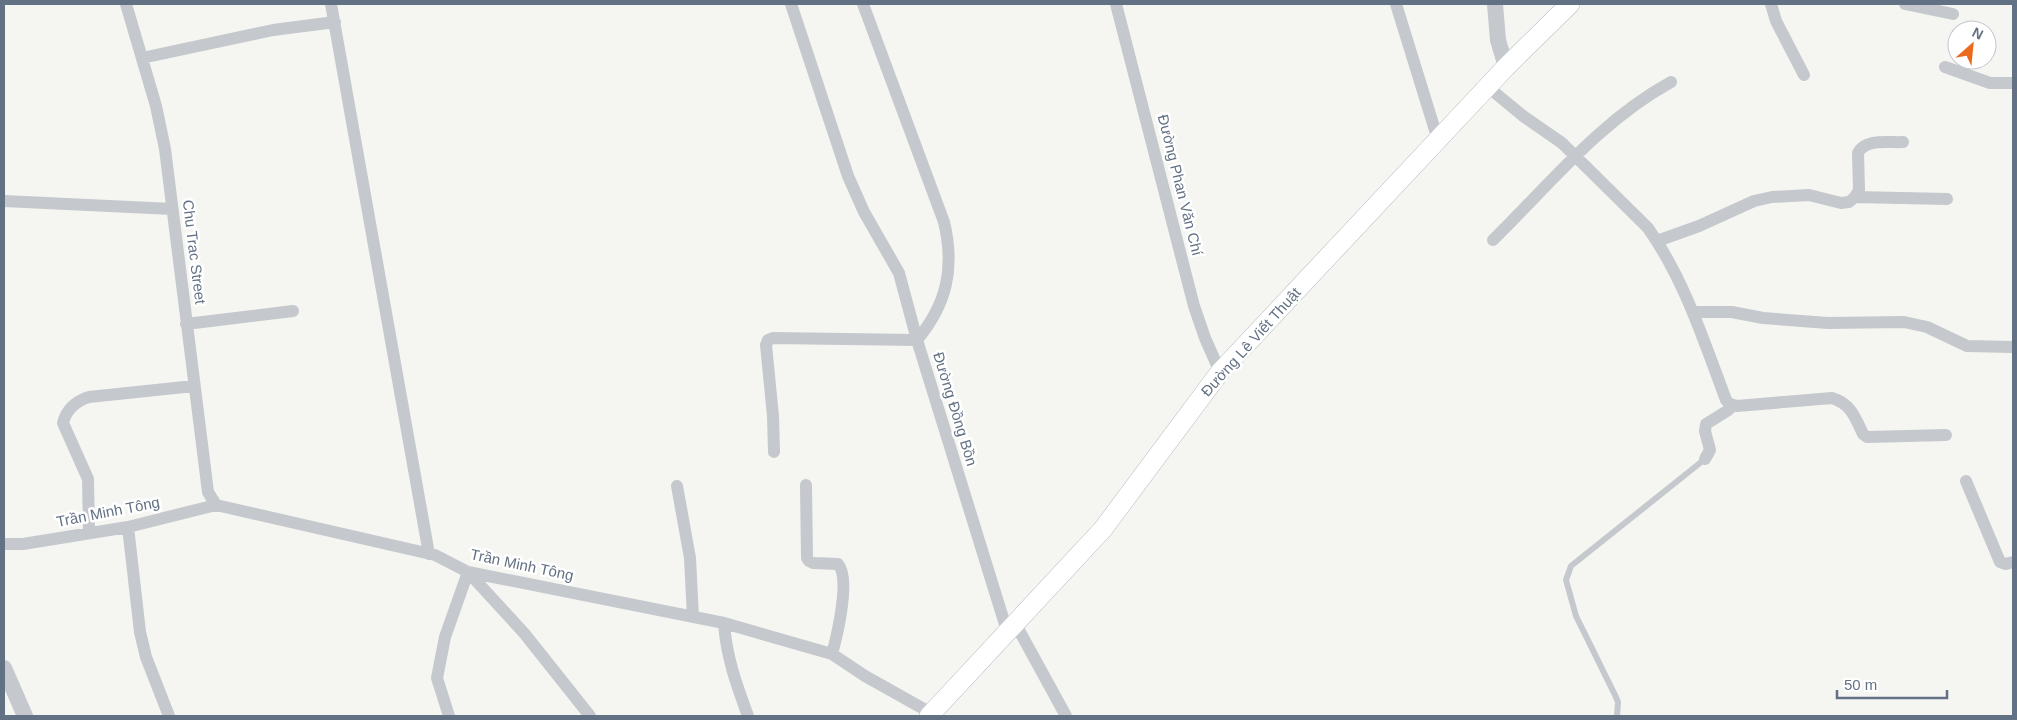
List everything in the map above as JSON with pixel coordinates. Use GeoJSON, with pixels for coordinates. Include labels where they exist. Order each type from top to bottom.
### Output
{"type":"FeatureCollection","features":[{"type":"Feature","properties":{"kind":"main road","name":"Đường Lê Viết Thuật"},"geometry":{"type":"LineString","coordinates":[[930,715],[1103,529],[1220,372],[1506,67],[1570,4]]}},
{"type":"Feature","properties":{"kind":"street","name":"Chu Trac Street"},"geometry":{"type":"LineString","coordinates":[[126,4],[160,126],[208,492],[216,505]]}},
{"type":"Feature","properties":{"kind":"street"},"geometry":{"type":"LineString","coordinates":[[332,4],[429,554]]}},
{"type":"Feature","properties":{"kind":"street"},"geometry":{"type":"LineString","coordinates":[[774,452],[773,416],[766,345],[768,340],[773,338],[917,340],[899,272],[864,212],[848,176],[791,4]]}},
{"type":"Feature","properties":{"kind":"street","name":"Đường Đồng Bồn"},"geometry":{"type":"LineString","coordinates":[[863,4],[944,222],[948,241],[949,260],[944,293],[931,323],[917,340],[1011,627],[1066,716]]}},
{"type":"Feature","properties":{"kind":"street","name":"Đường Phan Văn Chí"},"geometry":{"type":"LineString","coordinates":[[1116,4],[1194,306],[1220,372]]}},
{"type":"Feature","properties":{"kind":"street"},"geometry":{"type":"LineString","coordinates":[[1396,4],[1438,140]]}},
{"type":"Feature","properties":{"kind":"street"},"geometry":{"type":"LineString","coordinates":[[1495,4],[1498,40],[1506,67]]}},
{"type":"Feature","properties":{"kind":"street"},"geometry":{"type":"LineString","coordinates":[[1771,4],[1776,21],[1804,75]]}},
{"type":"Feature","properties":{"kind":"street"},"geometry":{"type":"LineString","coordinates":[[1905,4],[1954,14]]}},
{"type":"Feature","properties":{"kind":"street"},"geometry":{"type":"LineString","coordinates":[[142,58],[264,32],[335,22]]}},
{"type":"Feature","properties":{"kind":"street"},"geometry":{"type":"LineString","coordinates":[[1945,67],[1990,83],[2013,82]]}},
{"type":"Feature","properties":{"kind":"street"},"geometry":{"type":"LineString","coordinates":[[1494,240],[1574,155],[1624,112],[1649,94],[1671,82]]}},
{"type":"Feature","properties":{"kind":"street"},"geometry":{"type":"LineString","coordinates":[[1488,87],[1523,116],[1556,138],[1640,218],[1657,241],[1694,312],[1726,400],[1733,406]]}},
{"type":"Feature","properties":{"kind":"street"},"geometry":{"type":"LineString","coordinates":[[1657,241],[1699,226],[1754,201],[1772,197],[1809,196],[1842,203],[1849,202],[1859,190],[1858,152],[1861,147],[1868,143],[1903,142]]}},
{"type":"Feature","properties":{"kind":"street"},"geometry":{"type":"LineString","coordinates":[[1855,197],[1947,199]]}},
{"type":"Feature","properties":{"kind":"street"},"geometry":{"type":"LineString","coordinates":[[4,201],[172,209]]}},
{"type":"Feature","properties":{"kind":"street"},"geometry":{"type":"LineString","coordinates":[[186,324],[293,311]]}},
{"type":"Feature","properties":{"kind":"street"},"geometry":{"type":"LineString","coordinates":[[1694,312],[1732,312],[1763,318],[1828,323],[1904,322],[1927,327],[1968,346],[2013,347]]}},
{"type":"Feature","properties":{"kind":"street"},"geometry":{"type":"LineString","coordinates":[[89,532],[88,478],[63,423],[70,408],[80,400],[89,397],[194,386]]}},
{"type":"Feature","properties":{"kind":"street"},"geometry":{"type":"LineString","coordinates":[[1705,459],[1710,450],[1705,431],[1706,424],[1733,406],[1832,398],[1841,401],[1850,408],[1866,437],[1946,436]]}},
{"type":"Feature","properties":{"kind":"street"},"geometry":{"type":"LineString","coordinates":[[1966,481],[2000,562],[2006,564],[2013,562]]}},
{"type":"Feature","properties":{"kind":"street"},"geometry":{"type":"LineString","coordinates":[[806,485],[807,558],[809,562],[813,563],[833,562],[838,564],[842,572],[842,605],[832,654]]}},
{"type":"Feature","properties":{"kind":"street"},"geometry":{"type":"LineString","coordinates":[[677,486],[690,558],[693,617]]}},
{"type":"Feature","properties":{"kind":"street","name":"Trần Minh Tông"},"geometry":{"type":"LineString","coordinates":[[4,544],[23,544],[128,527],[216,505],[429,554],[468,572],[724,623],[832,654],[930,715]]}},
{"type":"Feature","properties":{"kind":"street"},"geometry":{"type":"LineString","coordinates":[[128,527],[140,632],[146,657],[169,716]]}},
{"type":"Feature","properties":{"kind":"street"},"geometry":{"type":"LineString","coordinates":[[450,716],[437,678],[445,637],[468,572],[524,633],[590,716]]}},
{"type":"Feature","properties":{"kind":"street"},"geometry":{"type":"LineString","coordinates":[[724,623],[732,673],[748,716]]}},
{"type":"Feature","properties":{"kind":"street"},"geometry":{"type":"LineString","coordinates":[[4,668],[25,716]]}},
{"type":"Feature","properties":{"kind":"lane"},"geometry":{"type":"LineString","coordinates":[[1617,716],[1618,702],[1576,616],[1567,586],[1568,571],[1571,566],[1705,459]]}}]}
